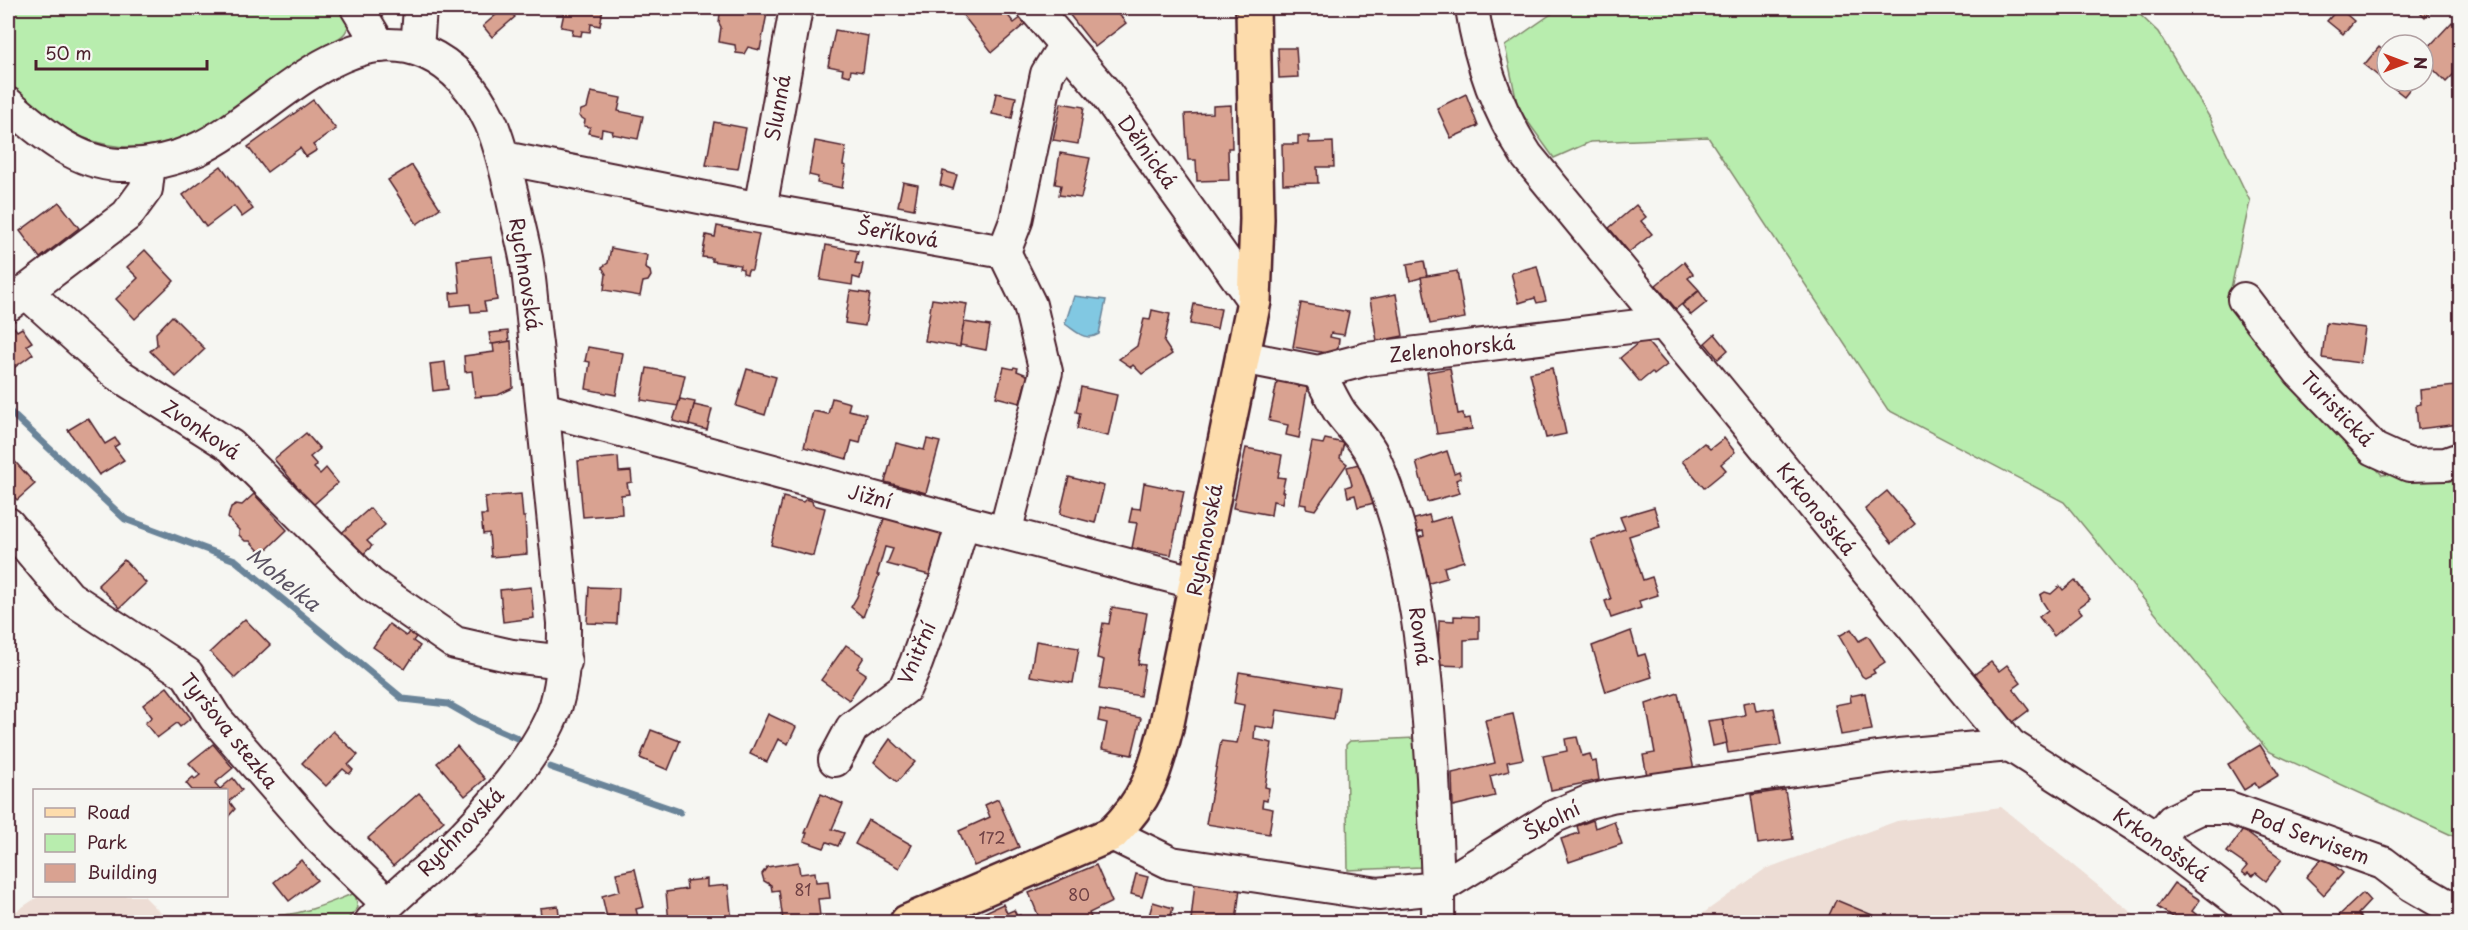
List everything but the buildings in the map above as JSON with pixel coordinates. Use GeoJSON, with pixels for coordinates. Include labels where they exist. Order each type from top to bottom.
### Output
{"type":"FeatureCollection","features":[{"type":"Feature","properties":{"kind":"main road","name":"Rychnovská"},"geometry":{"type":"LineString","coordinates":[[907,922],[1112,834],[1128,818],[1148,788],[1166,728],[1254,301],[1257,219],[1253,8]]}},
{"type":"Feature","properties":{"kind":"street"},"geometry":{"type":"LineString","coordinates":[[357,8],[380,46]]}},
{"type":"Feature","properties":{"kind":"street"},"geometry":{"type":"LineString","coordinates":[[417,49],[420,8]]}},
{"type":"Feature","properties":{"kind":"street","name":"Slunná"},"geometry":{"type":"LineString","coordinates":[[760,209],[796,8]]}},
{"type":"Feature","properties":{"kind":"street","name":"Dělnická"},"geometry":{"type":"LineString","coordinates":[[1034,8],[1104,91],[1254,301]]}},
{"type":"Feature","properties":{"kind":"street","name":"Krkonošská"},"geometry":{"type":"LineString","coordinates":[[1472,8],[1485,70],[1502,114],[1527,156],[2010,745],[2157,839],[2266,922]]}},
{"type":"Feature","properties":{"kind":"street"},"geometry":{"type":"LineString","coordinates":[[1005,533],[1046,372],[1030,305],[1004,252],[1016,221],[1047,74],[1065,45]]}},
{"type":"Feature","properties":{"kind":"street","name":"Rychnovská"},"geometry":{"type":"LineString","coordinates":[[8,104],[43,134],[87,159],[118,165],[149,164],[198,149],[307,75],[358,50],[380,46],[401,46],[417,49],[436,58],[462,77],[481,104],[491,124],[504,158],[526,259],[564,623],[565,663],[555,706],[541,735],[493,805],[449,850],[379,913]]}},
{"type":"Feature","properties":{"kind":"street","name":"Šeříková"},"geometry":{"type":"LineString","coordinates":[[504,158],[760,209],[1004,252]]}},
{"type":"Feature","properties":{"kind":"street","name":"Zvonková"},"geometry":{"type":"LineString","coordinates":[[149,164],[146,189],[127,215],[17,298],[117,374],[231,446],[370,584],[455,643],[512,656],[565,663]]}},
{"type":"Feature","properties":{"kind":"street","name":"Turistická"},"geometry":{"type":"LineString","coordinates":[[2244,299],[2300,372],[2374,448],[2409,465],[2446,464],[2460,459]]}},
{"type":"Feature","properties":{"kind":"street","name":"Zelenohorská"},"geometry":{"type":"LineString","coordinates":[[1242,357],[1318,372],[1367,359],[1664,323]]}},
{"type":"Feature","properties":{"kind":"street","name":"Rovná"},"geometry":{"type":"LineString","coordinates":[[1318,372],[1339,410],[1372,454],[1395,517],[1414,593],[1426,678],[1439,888],[1438,922]]}},
{"type":"Feature","properties":{"kind":"street","name":"Jižní"},"geometry":{"type":"LineString","coordinates":[[543,409],[1197,583]]}},
{"type":"Feature","properties":{"kind":"street","name":"Vnitřní"},"geometry":{"type":"LineString","coordinates":[[835,760],[852,728],[905,688],[941,593],[963,522]]}},
{"type":"Feature","properties":{"kind":"street","name":"Tyršova stezka"},"geometry":{"type":"LineString","coordinates":[[8,524],[69,597],[187,674],[215,718],[311,829],[379,913]]}},
{"type":"Feature","properties":{"kind":"street","name":"Školní"},"geometry":{"type":"LineString","coordinates":[[1112,834],[1171,863],[1378,894],[1439,888],[1555,816],[1588,802],[1611,796],[1899,755],[2010,745]]}},
{"type":"Feature","properties":{"kind":"street","name":"Pod Servisem"},"geometry":{"type":"LineString","coordinates":[[2157,839],[2172,821],[2199,808],[2229,808],[2383,863],[2412,885],[2460,913]]}},
{"type":"Feature","properties":{"kind":"shaded area"},"geometry":{"type":"Polygon","coordinates":[[[2001,807],[2143,922],[1691,922],[1765,869],[1897,821],[2001,807]]]}},
{"type":"Feature","properties":{"kind":"shaded area"},"geometry":{"type":"Polygon","coordinates":[[[38,897],[145,897],[170,922],[8,922],[9,916],[38,897]]]}},
{"type":"Feature","properties":{"kind":"green space"},"geometry":{"type":"Polygon","coordinates":[[[8,8],[344,8],[351,18],[341,37],[302,61],[220,119],[195,132],[170,141],[143,146],[117,146],[90,140],[68,129],[8,84],[8,8]]]}},
{"type":"Feature","properties":{"kind":"green space"},"geometry":{"type":"Polygon","coordinates":[[[1560,8],[2133,8],[2158,32],[2210,118],[2250,201],[2228,302],[2382,475],[2460,468],[2460,839],[2268,751],[2064,502],[1888,410],[1708,137],[1590,142],[1554,158],[1518,108],[1505,46],[1560,8]]]}},
{"type":"Feature","properties":{"kind":"green space"},"geometry":{"type":"Polygon","coordinates":[[[1415,738],[1421,867],[1348,870],[1346,745],[1350,741],[1415,738]]]}},
{"type":"Feature","properties":{"kind":"green space"},"geometry":{"type":"Polygon","coordinates":[[[355,893],[358,908],[345,922],[217,922],[234,918],[301,912],[355,893]]]}},
{"type":"Feature","properties":{"kind":"water"},"geometry":{"type":"Polygon","coordinates":[[[1074,296],[1106,300],[1099,334],[1085,336],[1065,324],[1074,296]]]}},
{"type":"Feature","properties":{"kind":"waterway","name":"Mohelka"},"geometry":{"type":"LineString","coordinates":[[8,410],[125,519],[235,560],[403,699],[448,704],[478,721],[517,738]]}},
{"type":"Feature","properties":{"kind":"waterway","name":"Mohelka"},"geometry":{"type":"LineString","coordinates":[[550,767],[680,812]]}}]}
